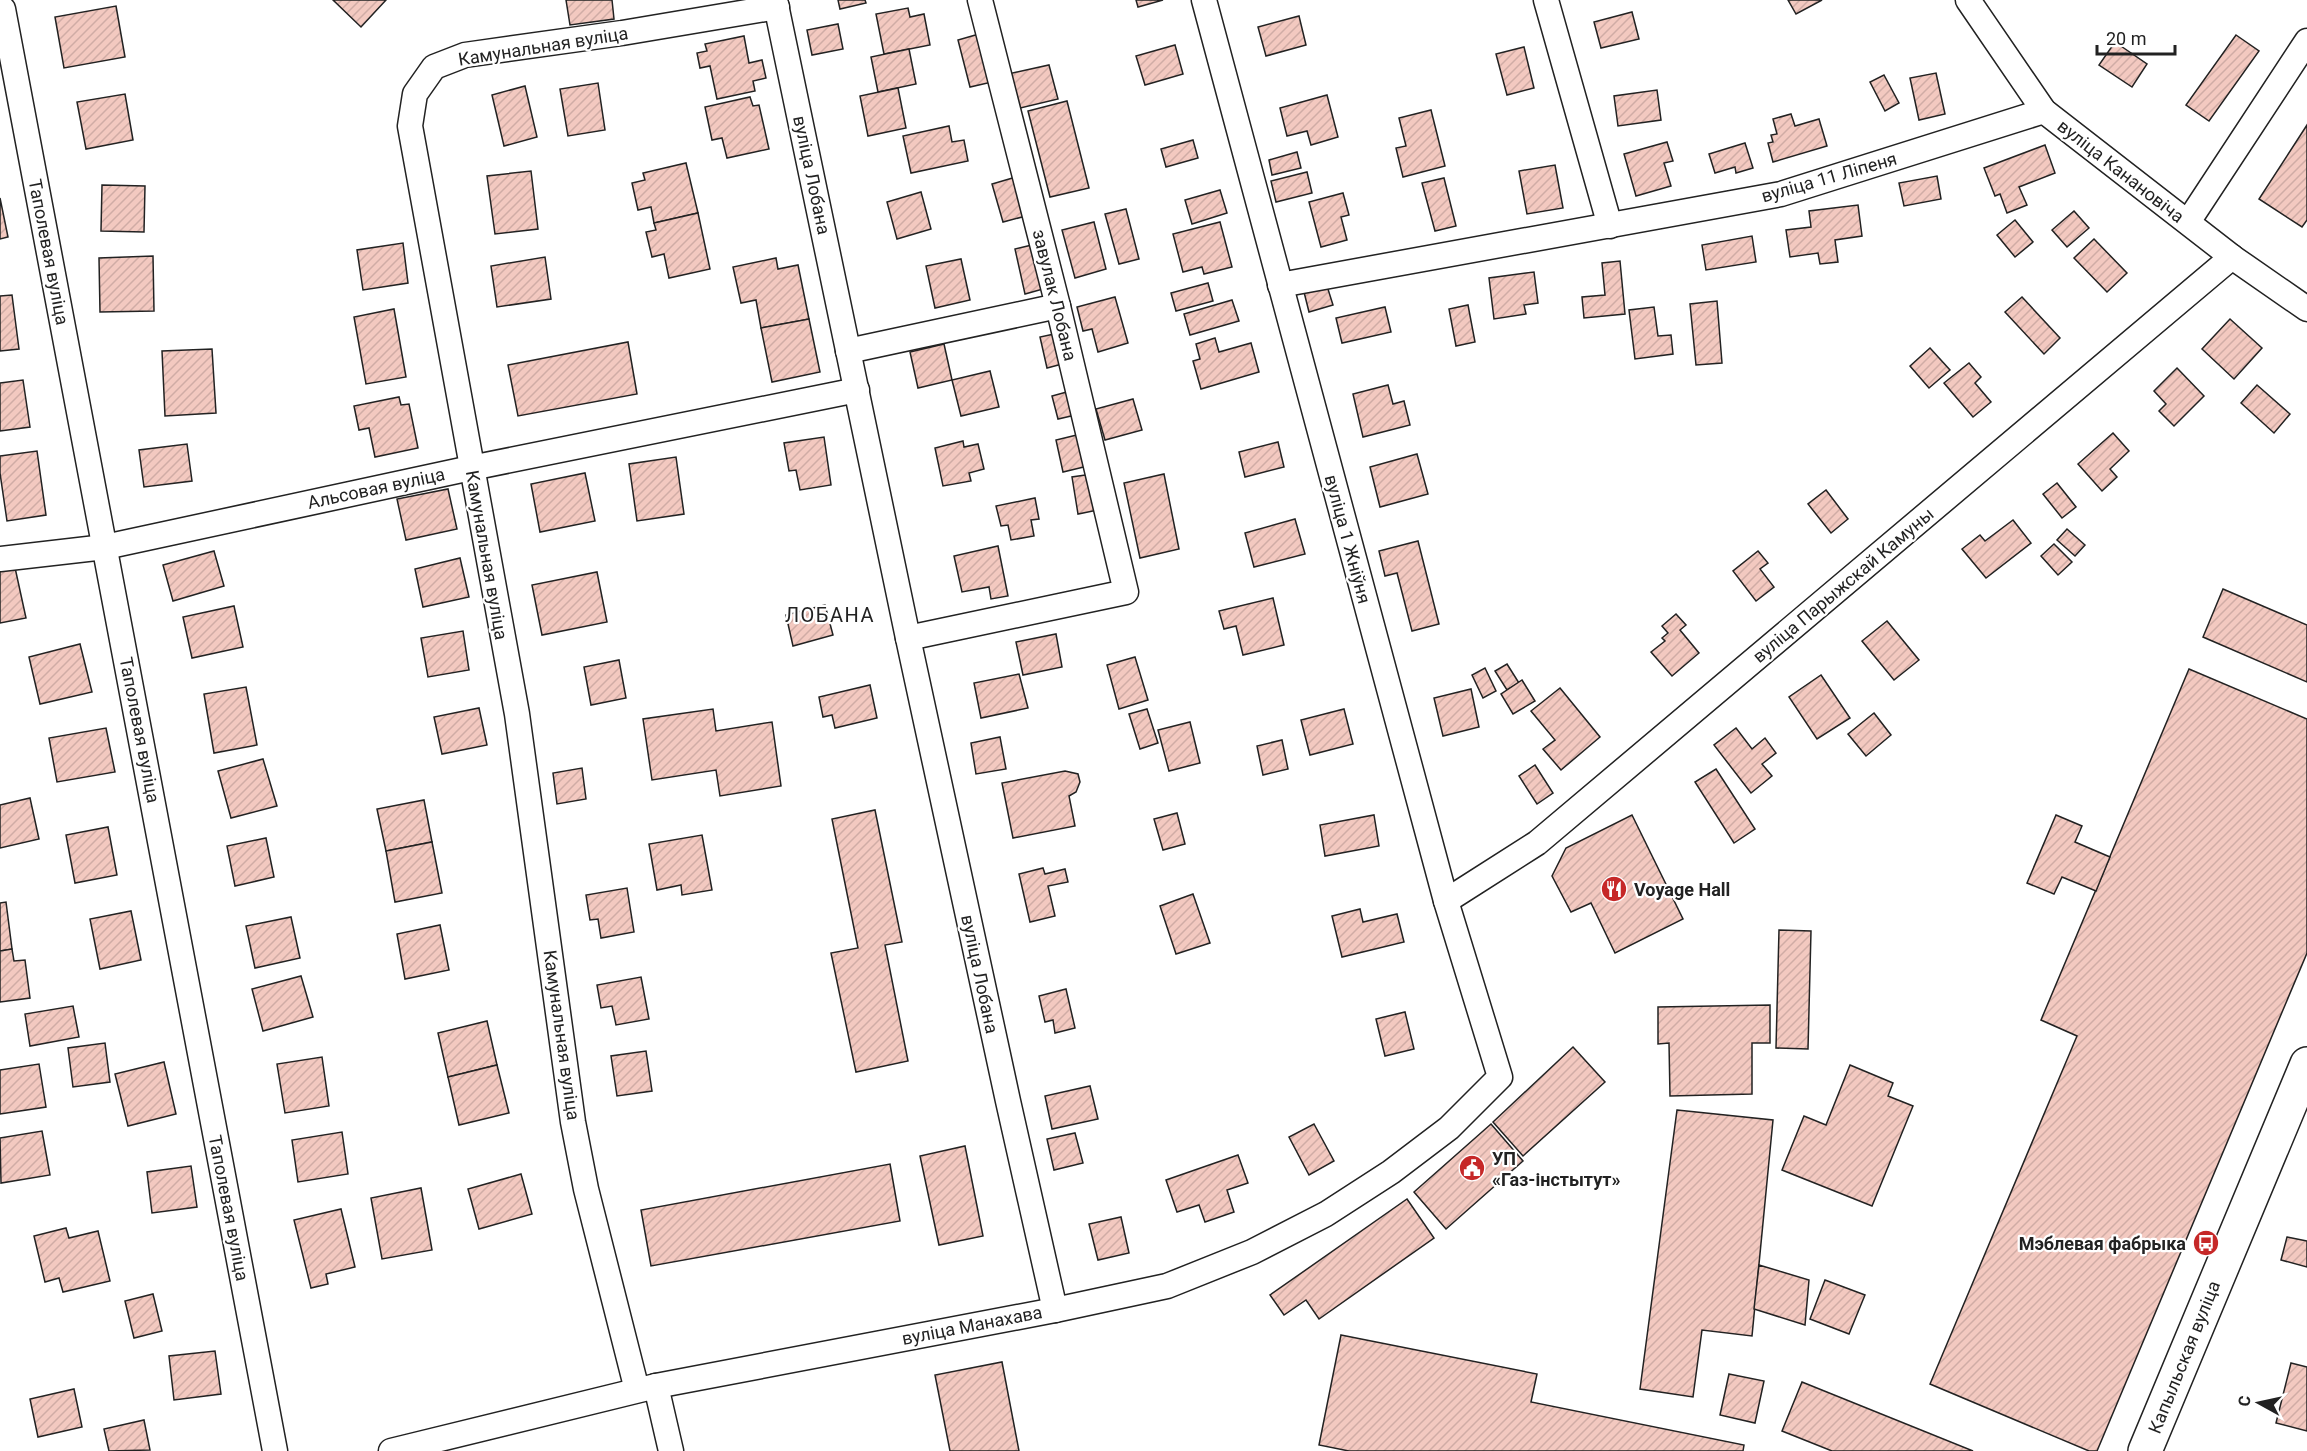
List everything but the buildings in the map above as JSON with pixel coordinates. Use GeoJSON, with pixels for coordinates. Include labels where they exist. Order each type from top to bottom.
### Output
{"type":"FeatureCollection","features":[{"type":"Feature","properties":{"kind":"main road","name":"Капыльская вуліца"},"geometry":{"type":"LineString","coordinates":[[2145,1451],[2307,1064]]}},
{"type":"Feature","properties":{"kind":"street","name":"завулак Лобана"},"geometry":{"type":"LineString","coordinates":[[908,638],[1126,592],[1058,306],[980,0]]}},
{"type":"Feature","properties":{"kind":"street","name":"вуліца 1 Жніўня"},"geometry":{"type":"LineString","coordinates":[[1204,0],[1446,902],[1500,1077]]}},
{"type":"Feature","properties":{"kind":"street"},"geometry":{"type":"LineString","coordinates":[[1546,0],[1610,226]]}},
{"type":"Feature","properties":{"kind":"street","name":"вуліца Канановіча"},"geometry":{"type":"LineString","coordinates":[[1968,0],[2044,111],[2232,257],[2307,309]]}},
{"type":"Feature","properties":{"kind":"street","name":"вуліца Лобана"},"geometry":{"type":"LineString","coordinates":[[776,3],[908,638],[1055,1310]]}},
{"type":"Feature","properties":{"kind":"street","name":"Камунальная вуліца"},"geometry":{"type":"LineString","coordinates":[[671,1451],[647,1388],[586,1189],[573,1122],[517,714],[410,126],[415,94],[434,67],[465,55],[622,33],[776,3]]}},
{"type":"Feature","properties":{"kind":"street","name":"Таполевая вуліца"},"geometry":{"type":"LineString","coordinates":[[3,9],[275,1451]]}},
{"type":"Feature","properties":{"kind":"street"},"geometry":{"type":"LineString","coordinates":[[2188,222],[2307,40]]}},
{"type":"Feature","properties":{"kind":"street","name":"вуліца 11 Ліпеня"},"geometry":{"type":"LineString","coordinates":[[1280,285],[1781,194],[2044,111]]}},
{"type":"Feature","properties":{"kind":"street","name":"вуліца Парыжскай Камуны"},"geometry":{"type":"LineString","coordinates":[[1446,902],[1537,843],[2232,257]]}},
{"type":"Feature","properties":{"kind":"street"},"geometry":{"type":"LineString","coordinates":[[848,351],[1058,306]]}},
{"type":"Feature","properties":{"kind":"street","name":"Альсовая вуліца"},"geometry":{"type":"LineString","coordinates":[[0,559],[105,547],[471,468],[857,390]]}},
{"type":"Feature","properties":{"kind":"street","name":"вуліца Манахава"},"geometry":{"type":"LineString","coordinates":[[391,1451],[647,1388],[1055,1310],[1167,1286],[1252,1252],[1326,1214],[1391,1172],[1449,1128],[1500,1077]]}},
{"type":"Feature","properties":{"kind":"place","name":"Voyage Hall"},"geometry":{"type":"Point","coordinates":[1614,889]}},
{"type":"Feature","properties":{"kind":"place","name":"УП «Газ-інстытут»"},"geometry":{"type":"Point","coordinates":[1472,1168]}},
{"type":"Feature","properties":{"kind":"place","name":"Мэблевая фабрыка"},"geometry":{"type":"Point","coordinates":[2206,1243]}},
{"type":"Feature","properties":{"kind":"district","name":"ЛОБАНА"},"geometry":{"type":"Point","coordinates":[830,615]}}]}
